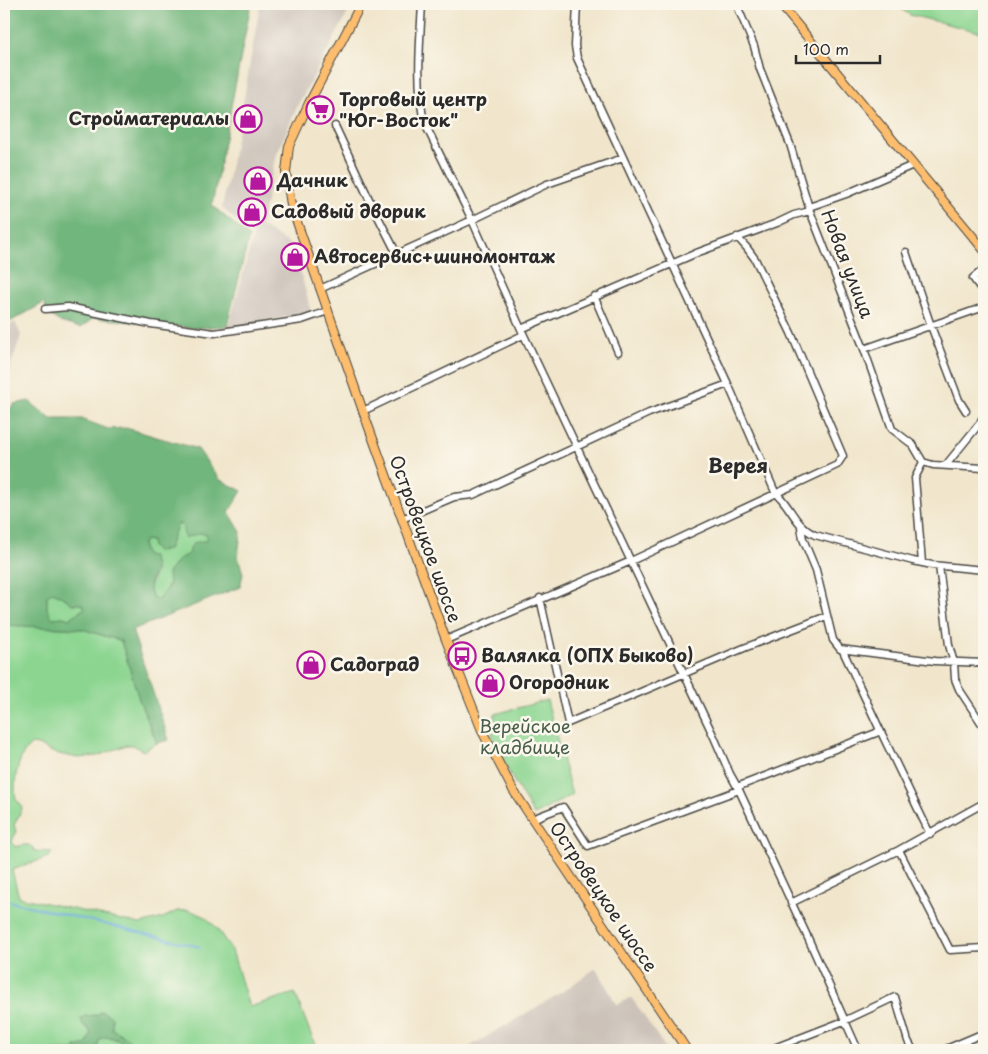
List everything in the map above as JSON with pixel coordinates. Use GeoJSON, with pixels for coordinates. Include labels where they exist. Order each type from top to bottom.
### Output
{"type":"FeatureCollection","features":[{"type":"Feature","properties":{"kind":"main road","name":"Островецкое шоссе"},"geometry":{"type":"LineString","coordinates":[[361,4],[289,146],[287,187],[291,206],[446,640],[483,734],[513,790],[687,1050]]}},
{"type":"Feature","properties":{"kind":"main road"},"geometry":{"type":"LineString","coordinates":[[780,4],[984,250]]}},
{"type":"Feature","properties":{"kind":"street"},"geometry":{"type":"LineString","coordinates":[[422,4],[420,61],[421,108],[424,122],[472,220],[522,332],[685,674],[858,1050]]}},
{"type":"Feature","properties":{"kind":"street"},"geometry":{"type":"LineString","coordinates":[[577,4],[575,46],[577,58],[728,384],[775,492],[785,502],[801,527],[803,539],[816,570],[833,640],[843,651],[930,834]]}},
{"type":"Feature","properties":{"kind":"street","name":"Новая улица"},"geometry":{"type":"LineString","coordinates":[[738,8],[790,144],[810,209],[864,349],[892,429],[913,445],[922,462]]}},
{"type":"Feature","properties":{"kind":"street"},"geometry":{"type":"LineString","coordinates":[[334,126],[397,254]]}},
{"type":"Feature","properties":{"kind":"street"},"geometry":{"type":"LineString","coordinates":[[320,289],[547,184],[622,158]]}},
{"type":"Feature","properties":{"kind":"street"},"geometry":{"type":"LineString","coordinates":[[363,411],[594,296],[737,237],[777,223],[913,164]]}},
{"type":"Feature","properties":{"kind":"street"},"geometry":{"type":"LineString","coordinates":[[446,640],[540,598],[631,561],[775,492],[837,465],[843,456],[791,333],[755,259],[737,237]]}},
{"type":"Feature","properties":{"kind":"street"},"geometry":{"type":"LineString","coordinates":[[906,252],[931,326],[959,400],[966,411]]}},
{"type":"Feature","properties":{"kind":"street"},"geometry":{"type":"LineString","coordinates":[[984,269],[973,278],[984,293]]}},
{"type":"Feature","properties":{"kind":"street"},"geometry":{"type":"LineString","coordinates":[[594,296],[618,352]]}},
{"type":"Feature","properties":{"kind":"street"},"geometry":{"type":"LineString","coordinates":[[45,309],[68,307],[151,324],[214,333],[302,320],[328,311]]}},
{"type":"Feature","properties":{"kind":"street"},"geometry":{"type":"LineString","coordinates":[[864,349],[984,307]]}},
{"type":"Feature","properties":{"kind":"street"},"geometry":{"type":"LineString","coordinates":[[402,518],[454,497],[473,495],[649,413],[728,384]]}},
{"type":"Feature","properties":{"kind":"street"},"geometry":{"type":"LineString","coordinates":[[946,465],[984,415]]}},
{"type":"Feature","properties":{"kind":"street"},"geometry":{"type":"LineString","coordinates":[[922,563],[915,478],[922,462],[933,465],[984,468]]}},
{"type":"Feature","properties":{"kind":"street"},"geometry":{"type":"LineString","coordinates":[[801,527],[822,538],[922,563],[984,570]]}},
{"type":"Feature","properties":{"kind":"street"},"geometry":{"type":"LineString","coordinates":[[939,566],[955,679],[959,689],[984,727]]}},
{"type":"Feature","properties":{"kind":"street"},"geometry":{"type":"LineString","coordinates":[[540,598],[568,722],[744,648],[827,616]]}},
{"type":"Feature","properties":{"kind":"street"},"geometry":{"type":"LineString","coordinates":[[843,651],[954,663],[984,663]]}},
{"type":"Feature","properties":{"kind":"street"},"geometry":{"type":"LineString","coordinates":[[532,819],[562,807],[588,846],[738,789],[880,730]]}},
{"type":"Feature","properties":{"kind":"street"},"geometry":{"type":"LineString","coordinates":[[791,903],[930,834],[984,803]]}},
{"type":"Feature","properties":{"kind":"street"},"geometry":{"type":"LineString","coordinates":[[899,850],[950,950],[984,948]]}},
{"type":"Feature","properties":{"kind":"street"},"geometry":{"type":"LineString","coordinates":[[770,1050],[844,1021],[895,997],[908,1041],[913,1050]]}},
{"type":"Feature","properties":{"kind":"street"},"geometry":{"type":"LineString","coordinates":[[944,1050],[984,1034]]}},
{"type":"Feature","properties":{"kind":"shaded area"},"geometry":{"type":"Polygon","coordinates":[[[260,4],[348,4],[345,10],[349,11],[298,105],[275,158],[261,226],[294,247],[311,312],[228,329],[253,236],[222,208],[242,110],[260,4]]]}},
{"type":"Feature","properties":{"kind":"shaded area"},"geometry":{"type":"Polygon","coordinates":[[[15,322],[21,335],[4,386],[4,328],[15,322]]]}},
{"type":"Feature","properties":{"kind":"shaded area"},"geometry":{"type":"Polygon","coordinates":[[[596,968],[617,1005],[631,997],[667,1050],[464,1050],[562,992],[596,968]]]}},
{"type":"Feature","properties":{"kind":"green space"},"geometry":{"type":"Polygon","coordinates":[[[4,4],[251,4],[212,205],[249,237],[227,326],[194,328],[94,318],[80,328],[60,322],[48,314],[44,303],[4,325],[4,4]]]}},
{"type":"Feature","properties":{"kind":"green space"},"geometry":{"type":"Polygon","coordinates":[[[893,4],[984,4],[984,33],[910,15],[893,4]]]}},
{"type":"Feature","properties":{"kind":"green space"},"geometry":{"type":"Polygon","coordinates":[[[29,401],[51,419],[82,419],[108,429],[126,428],[198,449],[219,479],[242,491],[229,512],[241,532],[238,556],[243,574],[240,587],[132,630],[169,740],[157,743],[140,702],[121,641],[82,629],[4,625],[4,415],[14,404],[29,401]],[[179,523],[168,550],[156,551],[152,547],[151,541],[145,540],[142,545],[146,556],[152,557],[155,566],[149,586],[153,598],[159,599],[169,585],[168,573],[179,559],[190,553],[190,548],[194,543],[207,540],[207,535],[201,533],[184,538],[183,527],[179,523]],[[52,592],[47,596],[47,608],[52,618],[63,617],[69,619],[85,608],[82,604],[72,604],[52,592]]]}},
{"type":"Feature","properties":{"kind":"green space"},"geometry":{"type":"Polygon","coordinates":[[[180,523],[183,527],[207,535],[207,540],[179,559],[169,573],[169,585],[159,599],[153,598],[149,587],[156,570],[144,552],[143,544],[145,540],[151,541],[152,547],[168,550],[176,528],[180,523]]]}},
{"type":"Feature","properties":{"kind":"green space"},"geometry":{"type":"Polygon","coordinates":[[[52,592],[72,604],[82,604],[85,608],[69,619],[63,617],[51,619],[47,608],[47,596],[52,592]]]}},
{"type":"Feature","properties":{"kind":"green space"},"geometry":{"type":"Polygon","coordinates":[[[4,625],[82,629],[121,641],[140,702],[157,743],[143,751],[133,745],[127,745],[97,756],[78,758],[54,753],[38,745],[32,744],[27,749],[17,770],[16,800],[20,803],[22,809],[14,825],[16,831],[12,842],[15,847],[26,845],[31,846],[35,851],[52,852],[49,857],[12,870],[19,897],[140,924],[163,918],[177,911],[189,910],[204,916],[215,926],[232,950],[249,1007],[295,993],[317,1050],[93,1050],[98,1046],[99,1040],[106,1037],[125,1044],[98,1015],[85,1016],[91,1034],[87,1044],[76,1047],[75,1050],[4,1050],[4,625]]]}},
{"type":"Feature","properties":{"kind":"green space","name":"Верейское кладбище"},"geometry":{"type":"Polygon","coordinates":[[[547,700],[572,795],[534,815],[512,778],[492,737],[495,714],[547,700]]]}},
{"type":"Feature","properties":{"kind":"green space"},"geometry":{"type":"Polygon","coordinates":[[[101,1011],[112,1017],[112,1029],[129,1039],[126,1044],[106,1037],[99,1040],[98,1046],[93,1050],[75,1050],[75,1047],[87,1044],[91,1034],[88,1028],[83,1025],[81,1019],[85,1016],[98,1015],[101,1011]]]}},
{"type":"Feature","properties":{"kind":"waterway"},"geometry":{"type":"LineString","coordinates":[[4,900],[200,947]]}},
{"type":"Feature","properties":{"kind":"place","name":"Торговый центр \"Юг-Восток\""},"geometry":{"type":"Point","coordinates":[320,110]}},
{"type":"Feature","properties":{"kind":"place","name":"Стройматериалы"},"geometry":{"type":"Point","coordinates":[248,119]}},
{"type":"Feature","properties":{"kind":"place","name":"Дачник"},"geometry":{"type":"Point","coordinates":[258,181]}},
{"type":"Feature","properties":{"kind":"place","name":"Садовый дворик"},"geometry":{"type":"Point","coordinates":[252,212]}},
{"type":"Feature","properties":{"kind":"place","name":"Автосервис+шиномонтаж"},"geometry":{"type":"Point","coordinates":[295,257]}},
{"type":"Feature","properties":{"kind":"place","name":"Валялка (ОПХ Быково)"},"geometry":{"type":"Point","coordinates":[462,656]}},
{"type":"Feature","properties":{"kind":"place","name":"Садоград"},"geometry":{"type":"Point","coordinates":[311,665]}},
{"type":"Feature","properties":{"kind":"place","name":"Огородник"},"geometry":{"type":"Point","coordinates":[490,683]}},
{"type":"Feature","properties":{"kind":"district","name":"Верея"},"geometry":{"type":"Point","coordinates":[738,466]}}]}
